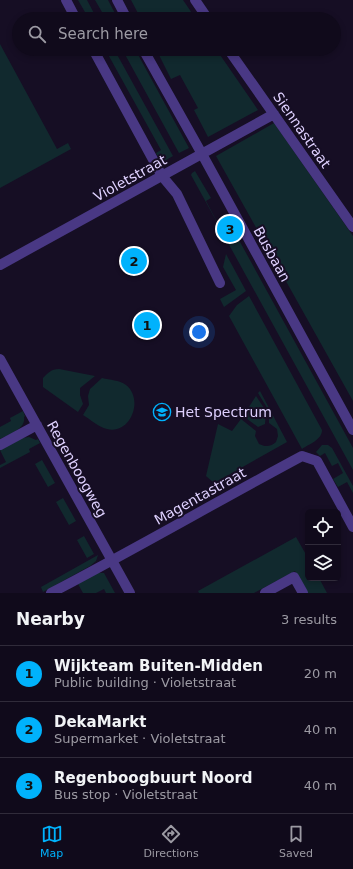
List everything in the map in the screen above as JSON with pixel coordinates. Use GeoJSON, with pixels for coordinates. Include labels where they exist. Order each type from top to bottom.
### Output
{"type":"FeatureCollection","features":[{"type":"Feature","properties":{"kind":"street"},"geometry":{"type":"LineString","coordinates":[[66,0],[72,12]]}},
{"type":"Feature","properties":{"kind":"street"},"geometry":{"type":"LineString","coordinates":[[116,0],[123,12]]}},
{"type":"Feature","properties":{"kind":"street"},"geometry":{"type":"LineString","coordinates":[[195,0],[203,12]]}},
{"type":"Feature","properties":{"kind":"street"},"geometry":{"type":"LineString","coordinates":[[97,56],[162,176],[177,194],[220,283]]}},
{"type":"Feature","properties":{"kind":"street","name":"Busbaan"},"geometry":{"type":"LineString","coordinates":[[147,56],[353,430]]}},
{"type":"Feature","properties":{"kind":"street","name":"Siennastraat"},"geometry":{"type":"LineString","coordinates":[[233,56],[353,227]]}},
{"type":"Feature","properties":{"kind":"street","name":"Violetstraat"},"geometry":{"type":"LineString","coordinates":[[0,266],[274,114]]}},
{"type":"Feature","properties":{"kind":"street","name":"Regenboogweg"},"geometry":{"type":"LineString","coordinates":[[0,359],[130,593]]}},
{"type":"Feature","properties":{"kind":"street"},"geometry":{"type":"LineString","coordinates":[[0,445],[37,425]]}},
{"type":"Feature","properties":{"kind":"street","name":"Magentastraat"},"geometry":{"type":"LineString","coordinates":[[51,593],[113,561],[220,500],[302,456],[317,461],[353,527]]}},
{"type":"Feature","properties":{"kind":"street"},"geometry":{"type":"LineString","coordinates":[[265,593],[294,577],[303,593]]}},
{"type":"Feature","properties":{"kind":"green space"},"geometry":{"type":"Polygon","coordinates":[[[78,0],[87,0],[93,12],[85,12],[78,0]]]}},
{"type":"Feature","properties":{"kind":"green space"},"geometry":{"type":"Polygon","coordinates":[[[95,0],[108,0],[114,12],[102,12],[95,0]]]}},
{"type":"Feature","properties":{"kind":"green space"},"geometry":{"type":"Polygon","coordinates":[[[131,0],[183,0],[191,12],[137,12],[131,0]]]}},
{"type":"Feature","properties":{"kind":"green space"},"geometry":{"type":"Polygon","coordinates":[[[0,44],[57,149],[68,143],[71,149],[0,188],[0,44]]]}},
{"type":"Feature","properties":{"kind":"green space"},"geometry":{"type":"Polygon","coordinates":[[[109,56],[118,56],[173,156],[161,163],[156,153],[161,150],[109,56]]]}},
{"type":"Feature","properties":{"kind":"green space"},"geometry":{"type":"Polygon","coordinates":[[[126,56],[139,56],[189,148],[179,153],[126,56]]]}},
{"type":"Feature","properties":{"kind":"green space"},"geometry":{"type":"Polygon","coordinates":[[[160,56],[221,56],[258,110],[208,137],[194,110],[198,108],[180,75],[171,79],[160,56]]]}},
{"type":"Feature","properties":{"kind":"green space"},"geometry":{"type":"Polygon","coordinates":[[[274,123],[353,236],[353,401],[216,156],[274,123]]]}},
{"type":"Feature","properties":{"kind":"green space"},"geometry":{"type":"Polygon","coordinates":[[[195,171],[211,198],[206,201],[224,235],[191,175],[195,171]]]}},
{"type":"Feature","properties":{"kind":"green space"},"geometry":{"type":"Polygon","coordinates":[[[234,231],[353,448],[353,470],[227,241],[229,234],[234,231]]]}},
{"type":"Feature","properties":{"kind":"green space"},"geometry":{"type":"Polygon","coordinates":[[[226,254],[246,291],[224,307],[220,299],[236,290],[223,267],[226,254]]]}},
{"type":"Feature","properties":{"kind":"green space"},"geometry":{"type":"Polygon","coordinates":[[[249,296],[322,430],[318,439],[302,449],[229,316],[237,305],[249,296]]]}},
{"type":"Feature","properties":{"kind":"green space"},"geometry":{"type":"Polygon","coordinates":[[[59,369],[95,376],[80,388],[80,395],[83,404],[78,412],[43,387],[43,378],[48,373],[59,369]]]}},
{"type":"Feature","properties":{"kind":"green space"},"geometry":{"type":"Polygon","coordinates":[[[102,378],[123,383],[131,391],[134,399],[134,407],[132,414],[123,427],[107,429],[97,425],[83,415],[89,405],[88,396],[90,389],[102,378]]]}},
{"type":"Feature","properties":{"kind":"green space"},"geometry":{"type":"Polygon","coordinates":[[[260,391],[287,442],[214,483],[206,476],[218,424],[232,431],[241,419],[256,431],[255,436],[259,444],[268,446],[276,442],[278,436],[277,429],[269,423],[269,411],[258,393],[260,391]]]}},
{"type":"Feature","properties":{"kind":"green space"},"geometry":{"type":"Polygon","coordinates":[[[256,396],[266,411],[265,424],[258,427],[243,416],[256,396]]]}},
{"type":"Feature","properties":{"kind":"green space"},"geometry":{"type":"Polygon","coordinates":[[[23,411],[25,416],[20,428],[0,439],[0,427],[11,421],[10,418],[23,411]]]}},
{"type":"Feature","properties":{"kind":"green space"},"geometry":{"type":"Polygon","coordinates":[[[29,437],[36,440],[38,439],[40,443],[29,449],[30,452],[0,468],[0,465],[6,462],[0,450],[22,438],[29,437]]]}},
{"type":"Feature","properties":{"kind":"green space"},"geometry":{"type":"Polygon","coordinates":[[[322,445],[328,445],[332,448],[353,486],[353,493],[347,482],[338,487],[333,479],[343,473],[338,463],[332,466],[325,453],[320,456],[316,452],[322,445]]]}},
{"type":"Feature","properties":{"kind":"green space"},"geometry":{"type":"Polygon","coordinates":[[[42,460],[55,483],[48,487],[35,464],[42,460]]]}},
{"type":"Feature","properties":{"kind":"green space"},"geometry":{"type":"Polygon","coordinates":[[[63,498],[76,521],[69,525],[56,502],[63,498]]]}},
{"type":"Feature","properties":{"kind":"green space"},"geometry":{"type":"Polygon","coordinates":[[[84,536],[94,554],[87,558],[77,540],[84,536]]]}},
{"type":"Feature","properties":{"kind":"green space"},"geometry":{"type":"Polygon","coordinates":[[[296,537],[305,553],[305,581],[321,581],[327,593],[307,593],[295,571],[254,593],[199,593],[198,591],[296,537]]]}},
{"type":"Feature","properties":{"kind":"green space"},"geometry":{"type":"Polygon","coordinates":[[[98,555],[96,561],[90,566],[43,592],[41,587],[98,555]]]}},
{"type":"Feature","properties":{"kind":"green space"},"geometry":{"type":"Polygon","coordinates":[[[97,573],[104,573],[115,593],[106,593],[104,589],[96,593],[83,593],[78,584],[97,573]]]}},
{"type":"Feature","properties":{"kind":"place","name":"Regenboogbuurt Noord"},"geometry":{"type":"Point","coordinates":[230,229]}},
{"type":"Feature","properties":{"kind":"place","name":"DekaMarkt"},"geometry":{"type":"Point","coordinates":[134,261]}},
{"type":"Feature","properties":{"kind":"place","name":"Wijkteam Buiten-Midden"},"geometry":{"type":"Point","coordinates":[147,325]}},
{"type":"Feature","properties":{"kind":"place","name":"Het Spectrum"},"geometry":{"type":"Point","coordinates":[162,412]}}]}
